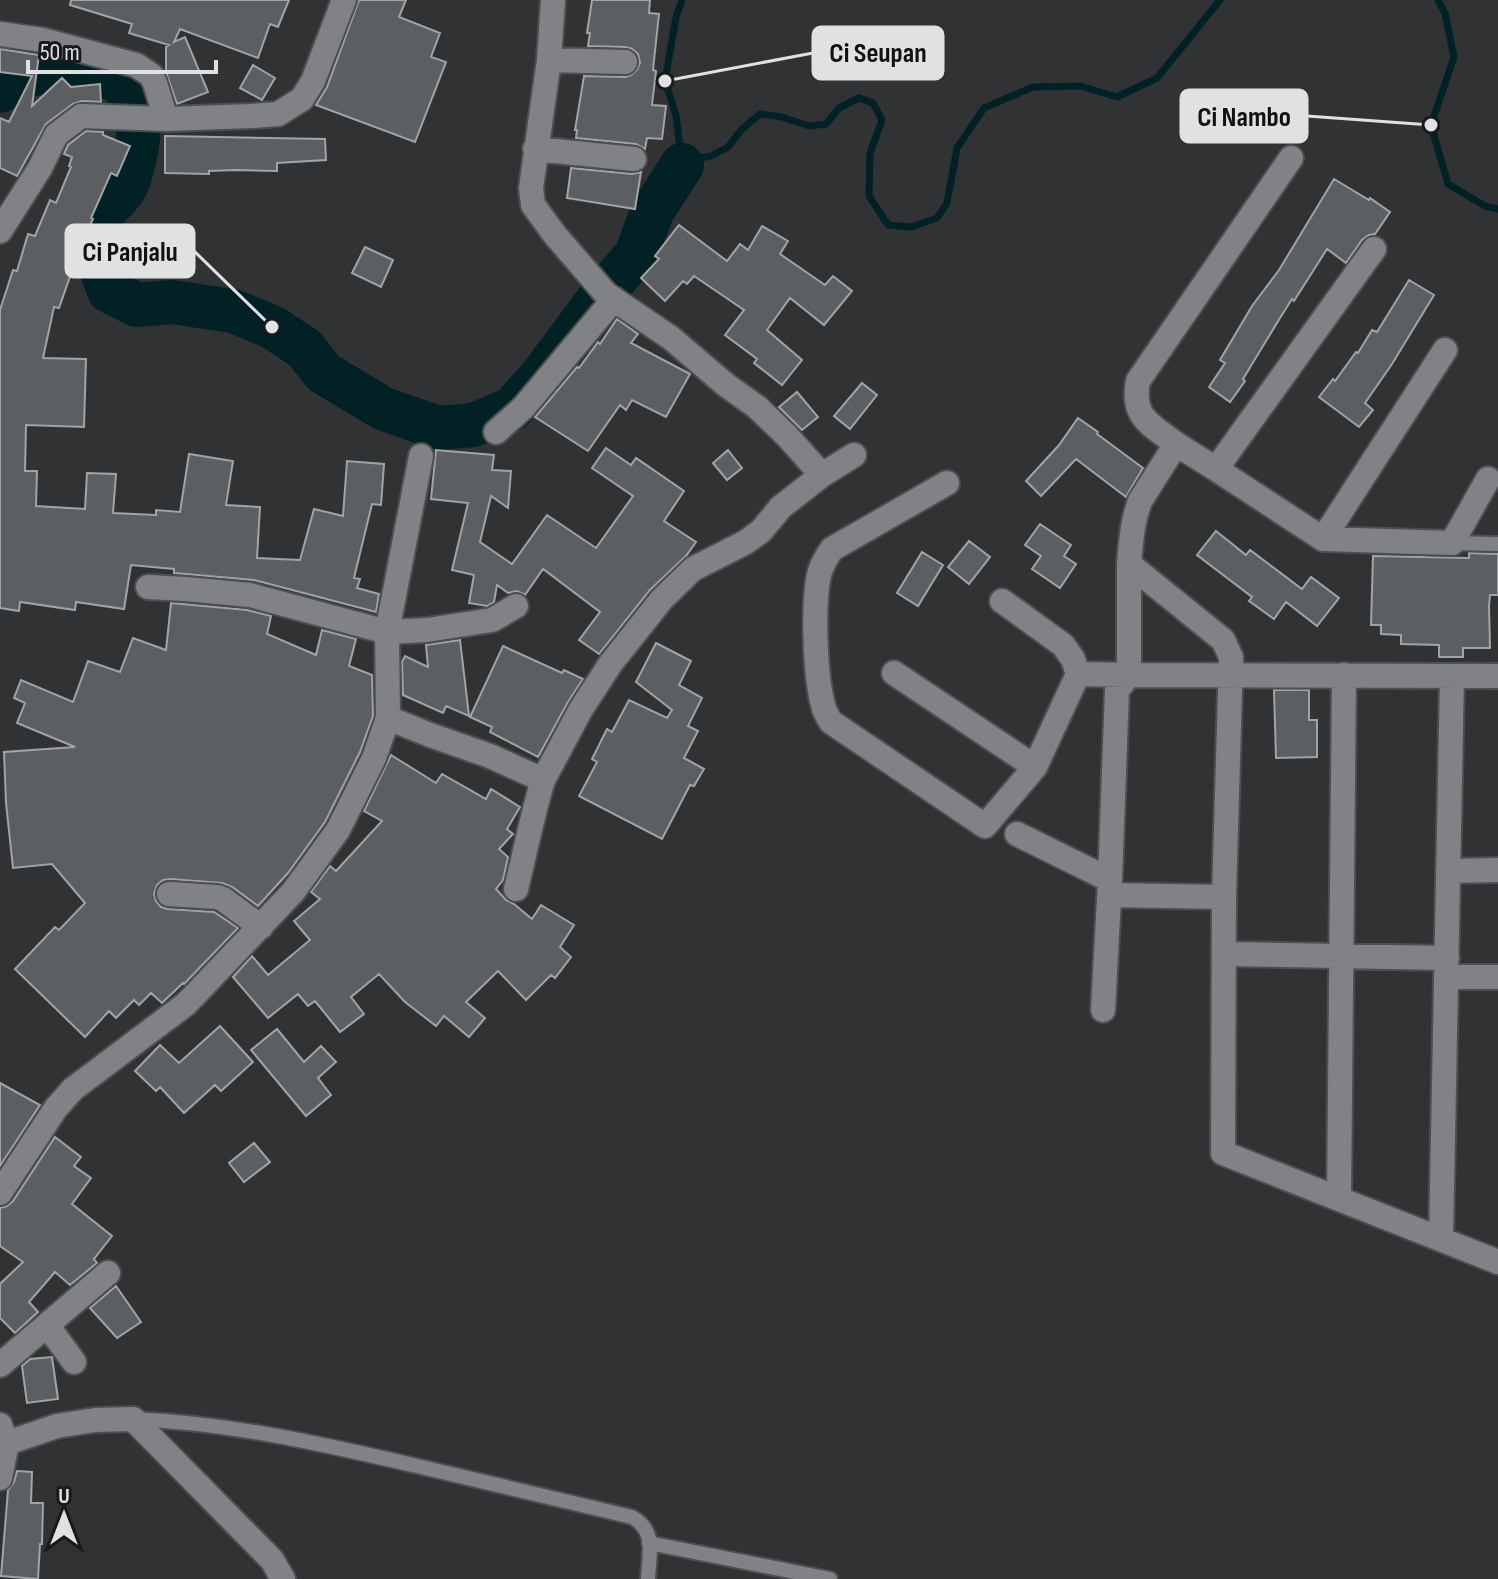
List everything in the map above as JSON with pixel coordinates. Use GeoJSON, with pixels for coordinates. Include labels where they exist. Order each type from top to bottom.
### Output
{"type":"FeatureCollection","features":[{"type":"Feature","properties":{"kind":"street"},"geometry":{"type":"LineString","coordinates":[[0,231],[40,168],[56,135],[81,116],[163,119],[278,114],[302,99],[313,81],[344,0]]}},
{"type":"Feature","properties":{"kind":"street"},"geometry":{"type":"LineString","coordinates":[[553,0],[549,60],[531,188],[533,205],[610,297],[671,338],[757,407],[822,475]]}},
{"type":"Feature","properties":{"kind":"street"},"geometry":{"type":"LineString","coordinates":[[0,34],[43,40],[136,65],[151,75],[155,83],[163,119]]}},
{"type":"Feature","properties":{"kind":"street"},"geometry":{"type":"LineString","coordinates":[[549,60],[625,62]]}},
{"type":"Feature","properties":{"kind":"street"},"geometry":{"type":"LineString","coordinates":[[535,149],[634,159]]}},
{"type":"Feature","properties":{"kind":"street"},"geometry":{"type":"LineString","coordinates":[[1291,158],[1138,381],[1135,395],[1137,408],[1144,420],[1323,539],[1452,543],[1488,479]]}},
{"type":"Feature","properties":{"kind":"street"},"geometry":{"type":"LineString","coordinates":[[1216,469],[1374,249]]}},
{"type":"Feature","properties":{"kind":"street"},"geometry":{"type":"LineString","coordinates":[[496,432],[524,407],[610,297]]}},
{"type":"Feature","properties":{"kind":"street"},"geometry":{"type":"LineString","coordinates":[[1323,539],[1445,350]]}},
{"type":"Feature","properties":{"kind":"street"},"geometry":{"type":"LineString","coordinates":[[1103,1010],[1117,690],[1129,675],[1132,533],[1140,501],[1176,444]]}},
{"type":"Feature","properties":{"kind":"street"},"geometry":{"type":"LineString","coordinates":[[516,889],[543,780],[581,709],[611,663],[662,599],[693,569],[746,542],[761,531],[781,507],[854,455]]}},
{"type":"Feature","properties":{"kind":"street"},"geometry":{"type":"LineString","coordinates":[[0,1193],[56,1108],[73,1089],[186,1004],[293,892],[338,830],[374,758],[388,718],[387,632],[421,456]]}},
{"type":"Feature","properties":{"kind":"street"},"geometry":{"type":"LineString","coordinates":[[947,483],[832,549],[824,561],[819,576],[815,625],[820,688],[823,708],[831,722],[985,826],[1035,767],[1078,674],[1073,659],[1063,645],[1002,601]]}},
{"type":"Feature","properties":{"kind":"street"},"geometry":{"type":"LineString","coordinates":[[1129,564],[1223,640],[1231,657],[1224,897],[1223,1153],[1498,1262]]}},
{"type":"Feature","properties":{"kind":"street"},"geometry":{"type":"LineString","coordinates":[[148,587],[250,595],[387,632],[427,630],[492,620],[516,606]]}},
{"type":"Feature","properties":{"kind":"street"},"geometry":{"type":"LineString","coordinates":[[894,673],[1035,767]]}},
{"type":"Feature","properties":{"kind":"street"},"geometry":{"type":"LineString","coordinates":[[1078,674],[1498,676]]}},
{"type":"Feature","properties":{"kind":"street"},"geometry":{"type":"LineString","coordinates":[[1339,1198],[1344,675]]}},
{"type":"Feature","properties":{"kind":"street"},"geometry":{"type":"LineString","coordinates":[[1441,1239],[1452,676]]}},
{"type":"Feature","properties":{"kind":"street"},"geometry":{"type":"LineString","coordinates":[[388,718],[490,756],[543,780]]}},
{"type":"Feature","properties":{"kind":"street"},"geometry":{"type":"LineString","coordinates":[[1017,834],[1110,888],[1224,897]]}},
{"type":"Feature","properties":{"kind":"street"},"geometry":{"type":"LineString","coordinates":[[1448,871],[1498,870]]}},
{"type":"Feature","properties":{"kind":"street"},"geometry":{"type":"LineString","coordinates":[[169,894],[223,899],[261,927]]}},
{"type":"Feature","properties":{"kind":"street"},"geometry":{"type":"LineString","coordinates":[[1224,954],[1341,956],[1498,977]]}},
{"type":"Feature","properties":{"kind":"street"},"geometry":{"type":"LineString","coordinates":[[0,1365],[108,1273]]}},
{"type":"Feature","properties":{"kind":"street"},"geometry":{"type":"LineString","coordinates":[[47,1325],[74,1362]]}},
{"type":"Feature","properties":{"kind":"street"},"geometry":{"type":"LineString","coordinates":[[0,1478],[4,1434],[95,1420],[133,1419],[272,1560],[283,1579]]}},
{"type":"Feature","properties":{"kind":"lane"},"geometry":{"type":"LineString","coordinates":[[1452,543],[1498,544]]}},
{"type":"Feature","properties":{"kind":"lane"},"geometry":{"type":"LineString","coordinates":[[133,1419],[236,1428],[297,1438],[632,1517],[642,1523],[649,1533],[648,1579]]}},
{"type":"Feature","properties":{"kind":"lane"},"geometry":{"type":"LineString","coordinates":[[649,1543],[830,1579]]}},
{"type":"Feature","properties":{"kind":"building"},"geometry":{"type":"Polygon","coordinates":[[[71,0],[289,0],[278,27],[270,24],[258,58],[180,29],[174,42],[185,37],[208,92],[177,104],[166,72],[166,47],[169,45],[129,33],[132,24],[70,5],[71,0]]]}},
{"type":"Feature","properties":{"kind":"building"},"geometry":{"type":"Polygon","coordinates":[[[359,0],[406,0],[399,17],[440,33],[431,57],[446,62],[415,142],[316,105],[327,87],[359,0]]]}},
{"type":"Feature","properties":{"kind":"building"},"geometry":{"type":"Polygon","coordinates":[[[592,0],[650,0],[649,13],[659,14],[652,105],[666,106],[662,139],[647,138],[645,149],[636,144],[576,138],[584,76],[625,77],[637,70],[640,63],[638,54],[632,49],[588,46],[592,0]]]}},
{"type":"Feature","properties":{"kind":"building"},"geometry":{"type":"Polygon","coordinates":[[[0,49],[39,55],[32,106],[62,78],[71,87],[100,84],[101,102],[73,104],[46,124],[17,176],[0,168],[0,118],[9,122],[32,76],[0,72],[0,49]]]}},
{"type":"Feature","properties":{"kind":"building"},"geometry":{"type":"Polygon","coordinates":[[[253,65],[275,78],[262,100],[240,88],[253,65]]]}},
{"type":"Feature","properties":{"kind":"building"},"geometry":{"type":"Polygon","coordinates":[[[86,131],[103,132],[103,135],[130,146],[117,176],[111,173],[91,218],[59,308],[54,307],[43,358],[86,359],[84,427],[26,425],[25,471],[37,471],[36,506],[85,509],[87,473],[116,474],[113,513],[156,515],[156,510],[180,512],[189,454],[233,461],[226,505],[260,507],[257,558],[300,560],[314,509],[343,516],[347,461],[384,464],[381,505],[372,504],[354,578],[360,579],[357,588],[379,594],[376,612],[254,580],[174,573],[174,569],[131,565],[124,609],[76,602],[75,610],[20,602],[19,611],[0,608],[0,310],[13,270],[17,271],[28,234],[35,236],[50,200],[56,203],[71,167],[72,157],[64,154],[68,145],[86,131]]]}},
{"type":"Feature","properties":{"kind":"building"},"geometry":{"type":"Polygon","coordinates":[[[165,136],[325,139],[326,160],[277,163],[277,171],[165,173],[165,136]]]}},
{"type":"Feature","properties":{"kind":"building"},"geometry":{"type":"Polygon","coordinates":[[[571,168],[632,174],[641,172],[635,209],[567,198],[571,168]]]}},
{"type":"Feature","properties":{"kind":"building"},"geometry":{"type":"Polygon","coordinates":[[[1334,179],[1390,212],[1375,234],[1362,240],[1346,263],[1327,249],[1294,301],[1292,299],[1230,402],[1209,387],[1225,363],[1220,360],[1334,179]]]}},
{"type":"Feature","properties":{"kind":"building"},"geometry":{"type":"Polygon","coordinates":[[[679,225],[727,261],[740,244],[748,250],[762,226],[788,241],[780,254],[825,285],[833,276],[852,291],[824,325],[790,298],[767,330],[802,360],[782,385],[754,363],[757,359],[725,335],[744,310],[694,276],[687,284],[683,281],[665,301],[641,278],[659,259],[655,256],[679,225]]]}},
{"type":"Feature","properties":{"kind":"building"},"geometry":{"type":"Polygon","coordinates":[[[365,247],[393,260],[381,287],[352,273],[365,247]]]}},
{"type":"Feature","properties":{"kind":"building"},"geometry":{"type":"Polygon","coordinates":[[[1409,280],[1434,295],[1365,403],[1373,410],[1359,427],[1319,397],[1358,353],[1372,330],[1377,332],[1409,280]]]}},
{"type":"Feature","properties":{"kind":"building"},"geometry":{"type":"Polygon","coordinates":[[[617,319],[638,334],[631,343],[690,374],[666,417],[632,400],[626,410],[620,405],[588,451],[535,417],[598,342],[600,344],[617,319]]]}},
{"type":"Feature","properties":{"kind":"building"},"geometry":{"type":"Polygon","coordinates":[[[862,383],[877,395],[850,429],[834,416],[862,383]]]}},
{"type":"Feature","properties":{"kind":"building"},"geometry":{"type":"Polygon","coordinates":[[[797,392],[818,417],[802,430],[779,407],[797,392]]]}},
{"type":"Feature","properties":{"kind":"building"},"geometry":{"type":"Polygon","coordinates":[[[1078,418],[1143,468],[1126,497],[1076,459],[1041,496],[1026,481],[1059,445],[1078,418]]]}},
{"type":"Feature","properties":{"kind":"building"},"geometry":{"type":"Polygon","coordinates":[[[606,448],[631,465],[636,458],[684,491],[664,521],[696,542],[686,556],[650,590],[599,654],[579,640],[600,612],[543,569],[525,595],[517,591],[508,593],[497,585],[494,602],[487,606],[469,603],[474,575],[452,570],[468,503],[431,499],[436,450],[494,455],[492,470],[511,471],[508,508],[491,496],[480,542],[512,564],[547,515],[596,548],[633,496],[592,468],[606,448]]]}},
{"type":"Feature","properties":{"kind":"building"},"geometry":{"type":"Polygon","coordinates":[[[728,450],[742,468],[727,480],[713,463],[728,450]]]}},
{"type":"Feature","properties":{"kind":"building"},"geometry":{"type":"Polygon","coordinates":[[[1040,524],[1071,545],[1064,556],[1076,564],[1060,588],[1032,569],[1041,556],[1025,545],[1040,524]]]}},
{"type":"Feature","properties":{"kind":"building"},"geometry":{"type":"Polygon","coordinates":[[[1216,531],[1246,555],[1250,550],[1302,589],[1311,577],[1339,598],[1317,626],[1286,602],[1274,619],[1249,601],[1252,597],[1197,555],[1216,531]]]}},
{"type":"Feature","properties":{"kind":"building"},"geometry":{"type":"Polygon","coordinates":[[[969,541],[990,557],[969,584],[948,567],[969,541]]]}},
{"type":"Feature","properties":{"kind":"building"},"geometry":{"type":"Polygon","coordinates":[[[922,552],[943,565],[918,606],[897,593],[922,552]]]}},
{"type":"Feature","properties":{"kind":"building"},"geometry":{"type":"Polygon","coordinates":[[[1469,553],[1498,554],[1498,595],[1490,595],[1489,606],[1490,648],[1463,648],[1463,657],[1439,657],[1439,645],[1401,644],[1401,635],[1381,634],[1381,625],[1371,625],[1373,556],[1469,558],[1469,553]]]}},
{"type":"Feature","properties":{"kind":"building"},"geometry":{"type":"Polygon","coordinates":[[[171,603],[247,610],[271,616],[267,634],[316,655],[322,630],[356,639],[349,666],[372,675],[373,716],[360,752],[325,822],[288,873],[258,906],[222,883],[170,879],[157,885],[154,894],[161,907],[214,912],[238,928],[162,1003],[151,993],[139,1005],[134,1000],[116,1018],[109,1011],[85,1037],[15,969],[55,927],[59,930],[85,903],[52,864],[13,868],[4,752],[75,747],[17,723],[25,703],[14,698],[21,680],[73,702],[88,661],[120,672],[133,638],[166,650],[171,603]]]}},
{"type":"Feature","properties":{"kind":"building"},"geometry":{"type":"Polygon","coordinates":[[[460,640],[469,716],[446,706],[443,713],[403,695],[402,662],[405,656],[428,667],[426,645],[460,640]]]}},
{"type":"Feature","properties":{"kind":"building"},"geometry":{"type":"Polygon","coordinates":[[[656,643],[691,661],[679,685],[702,698],[688,726],[698,731],[684,758],[704,769],[694,786],[690,785],[662,839],[579,796],[597,762],[592,759],[607,729],[612,732],[629,700],[667,718],[672,710],[636,682],[656,643]]]}},
{"type":"Feature","properties":{"kind":"building"},"geometry":{"type":"Polygon","coordinates":[[[503,646],[562,673],[564,670],[583,679],[538,757],[490,732],[492,727],[470,717],[503,646]]]}},
{"type":"Feature","properties":{"kind":"building"},"geometry":{"type":"Polygon","coordinates":[[[1274,690],[1309,690],[1309,720],[1317,720],[1317,757],[1276,758],[1274,690]]]}},
{"type":"Feature","properties":{"kind":"building"},"geometry":{"type":"Polygon","coordinates":[[[391,755],[436,783],[442,774],[486,799],[491,789],[520,807],[507,829],[513,834],[499,849],[508,857],[503,880],[496,889],[532,919],[541,905],[574,925],[560,947],[571,957],[555,978],[551,975],[526,1000],[498,971],[466,1002],[485,1018],[469,1037],[444,1016],[436,1026],[405,1002],[379,974],[351,997],[364,1014],[340,1032],[315,1001],[308,1006],[298,994],[268,1018],[233,977],[252,956],[268,975],[310,940],[294,921],[320,899],[311,892],[330,866],[336,871],[382,821],[364,811],[391,755]]]}},
{"type":"Feature","properties":{"kind":"building"},"geometry":{"type":"Polygon","coordinates":[[[220,1026],[253,1062],[221,1091],[215,1085],[184,1113],[160,1087],[156,1091],[135,1071],[160,1045],[179,1063],[220,1026]]]}},
{"type":"Feature","properties":{"kind":"building"},"geometry":{"type":"Polygon","coordinates":[[[277,1029],[304,1062],[321,1046],[336,1062],[318,1078],[331,1095],[306,1116],[251,1050],[277,1029]]]}},
{"type":"Feature","properties":{"kind":"building"},"geometry":{"type":"Polygon","coordinates":[[[0,1083],[40,1105],[0,1166],[0,1083]]]}},
{"type":"Feature","properties":{"kind":"building"},"geometry":{"type":"Polygon","coordinates":[[[55,1137],[81,1157],[74,1166],[91,1178],[72,1204],[112,1236],[94,1259],[97,1263],[70,1285],[55,1272],[29,1302],[38,1312],[15,1333],[0,1318],[0,1284],[23,1262],[0,1246],[0,1208],[13,1201],[55,1137]]]}},
{"type":"Feature","properties":{"kind":"building"},"geometry":{"type":"Polygon","coordinates":[[[254,1143],[270,1162],[244,1182],[229,1163],[254,1143]]]}},
{"type":"Feature","properties":{"kind":"building"},"geometry":{"type":"Polygon","coordinates":[[[116,1286],[141,1322],[117,1338],[90,1308],[116,1286]]]}},
{"type":"Feature","properties":{"kind":"building"},"geometry":{"type":"Polygon","coordinates":[[[52,1357],[58,1399],[27,1403],[22,1366],[30,1359],[52,1357]]]}},
{"type":"Feature","properties":{"kind":"building"},"geometry":{"type":"Polygon","coordinates":[[[17,1471],[32,1472],[31,1503],[43,1503],[38,1579],[1,1576],[8,1490],[17,1471]]]}},
{"type":"Feature","properties":{"kind":"waterway"},"geometry":{"type":"LineString","coordinates":[[682,0],[665,81],[676,115],[682,165],[728,147],[742,129],[760,114],[809,126],[826,124],[839,108],[859,98],[873,103],[882,120],[870,153],[869,196],[888,225],[911,227],[937,218],[947,203],[957,148],[984,108],[1033,87],[1080,86],[1117,97],[1157,78],[1220,0]]}},
{"type":"Feature","properties":{"kind":"waterway"},"geometry":{"type":"LineString","coordinates":[[1438,0],[1445,13],[1454,57],[1431,125],[1448,184],[1485,206],[1498,209]]}},
{"type":"Feature","properties":{"kind":"waterway"},"geometry":{"type":"LineString","coordinates":[[0,91],[29,75],[69,71],[108,77],[121,84],[127,92],[138,128],[134,159],[125,188],[101,215],[94,233],[109,291],[137,305],[172,302],[233,311],[272,327],[304,348],[324,373],[384,409],[439,428],[473,425],[512,409],[636,255],[652,212],[682,165]]}},
{"type":"Feature","properties":{"kind":"place","name":"Ci Seupan"},"geometry":{"type":"Point","coordinates":[665,81]}},
{"type":"Feature","properties":{"kind":"place","name":"Ci Nambo"},"geometry":{"type":"Point","coordinates":[1431,125]}},
{"type":"Feature","properties":{"kind":"place","name":"Ci Panjalu"},"geometry":{"type":"Point","coordinates":[272,327]}}]}
